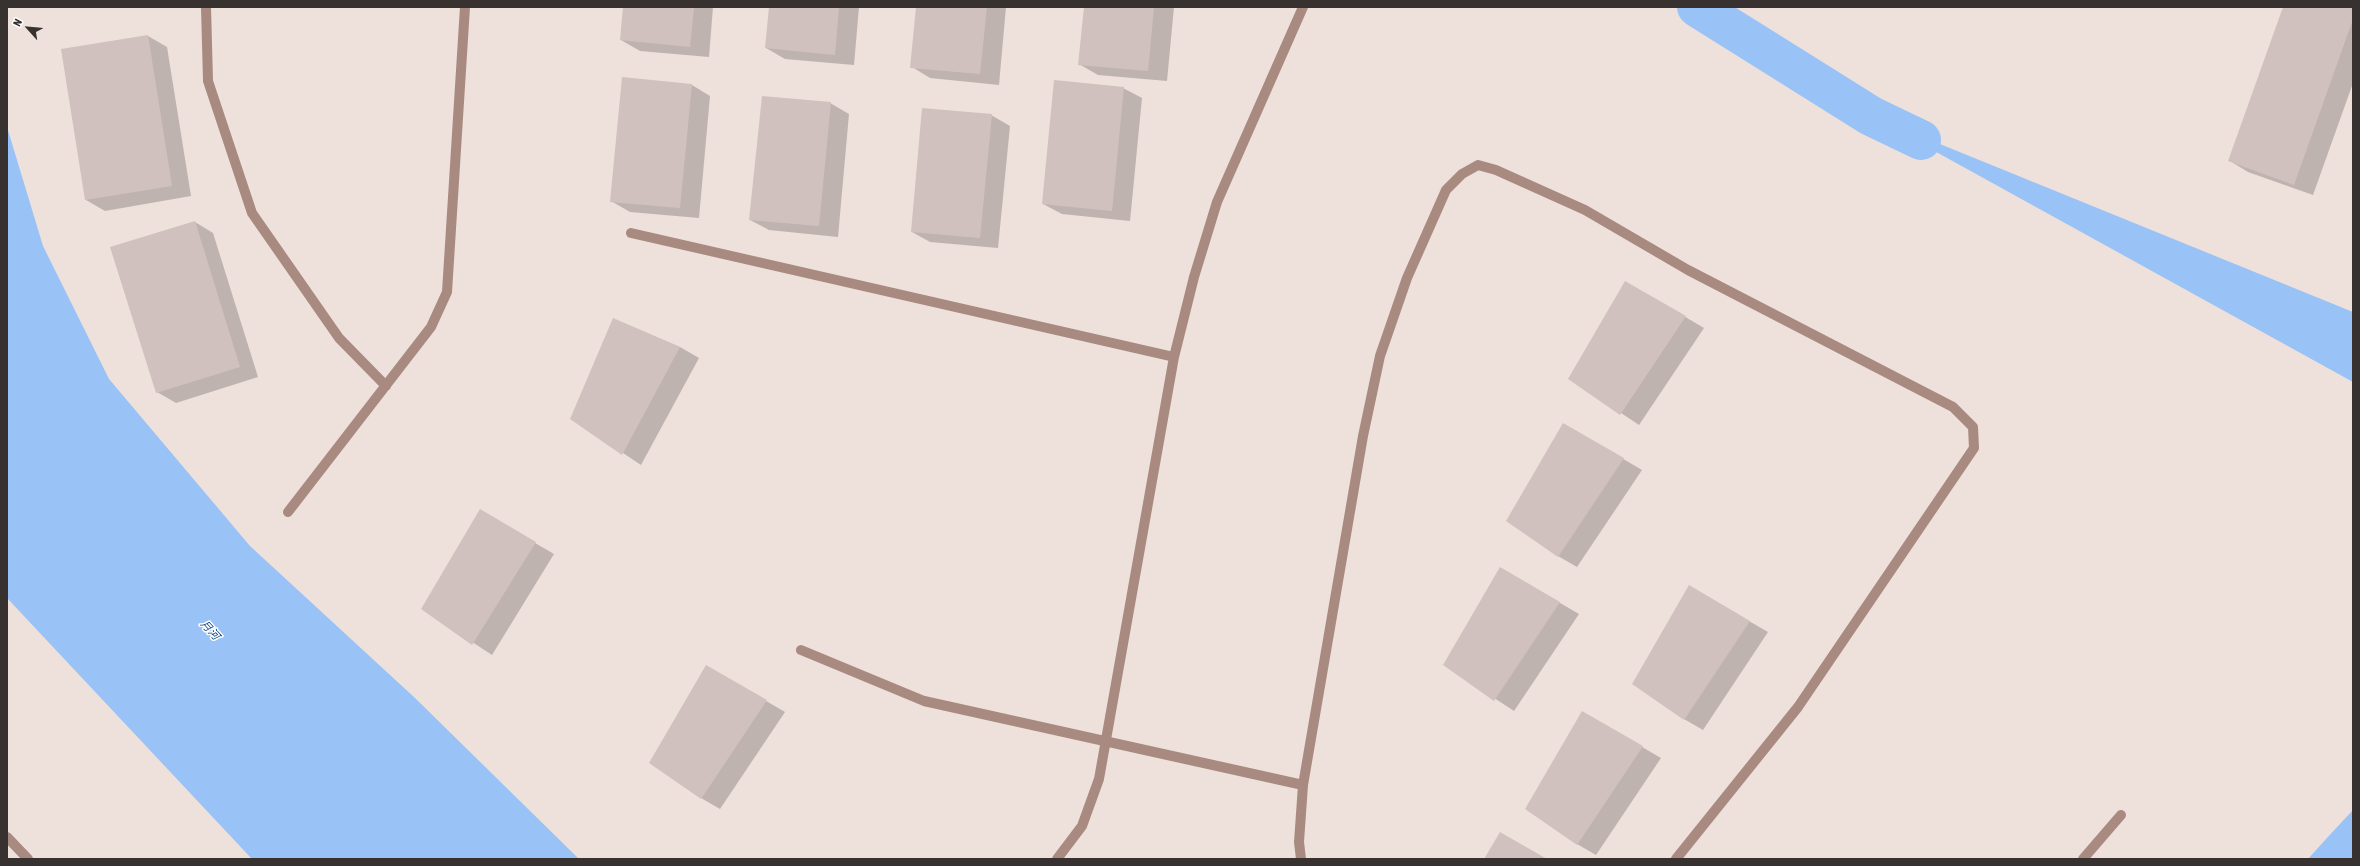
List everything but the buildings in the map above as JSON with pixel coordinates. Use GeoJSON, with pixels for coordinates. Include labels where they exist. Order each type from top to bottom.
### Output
{"type":"FeatureCollection","features":[{"type":"Feature","properties":{"kind":"street"},"geometry":{"type":"LineString","coordinates":[[206,7],[208,81],[252,213],[339,338],[386,386]]}},
{"type":"Feature","properties":{"kind":"street"},"geometry":{"type":"LineString","coordinates":[[288,512],[430,327],[447,292],[465,7]]}},
{"type":"Feature","properties":{"kind":"street"},"geometry":{"type":"LineString","coordinates":[[1057,859],[1082,826],[1099,779],[1174,357],[1194,277],[1217,202],[1303,7]]}},
{"type":"Feature","properties":{"kind":"street"},"geometry":{"type":"LineString","coordinates":[[1301,859],[1299,842],[1303,785],[1362,436],[1380,356],[1407,278],[1446,190],[1462,174],[1478,165],[1496,170],[1585,210],[1688,270],[1953,407],[1973,427],[1974,448],[1802,700],[1676,859]]}},
{"type":"Feature","properties":{"kind":"street"},"geometry":{"type":"LineString","coordinates":[[631,233],[1174,357]]}},
{"type":"Feature","properties":{"kind":"street"},"geometry":{"type":"LineString","coordinates":[[801,650],[924,700],[1303,785]]}},
{"type":"Feature","properties":{"kind":"street"},"geometry":{"type":"LineString","coordinates":[[2083,859],[2121,815]]}},
{"type":"Feature","properties":{"kind":"street"},"geometry":{"type":"LineString","coordinates":[[7,837],[28,859]]}},
{"type":"Feature","properties":{"kind":"water"},"geometry":{"type":"Polygon","coordinates":[[[1871,116],[2353,312],[2353,382],[1871,116]]]}},
{"type":"Feature","properties":{"kind":"water","name":"月河"},"geometry":{"type":"Polygon","coordinates":[[[7,127],[43,246],[109,379],[250,546],[415,698],[579,859],[252,859],[7,598],[7,127]]]}},
{"type":"Feature","properties":{"kind":"water"},"geometry":{"type":"Polygon","coordinates":[[[2353,810],[2353,859],[2308,859],[2326,839],[2353,810]]]}},
{"type":"Feature","properties":{"kind":"waterway"},"geometry":{"type":"LineString","coordinates":[[1697,7],[1871,116],[1921,140]]}}]}
